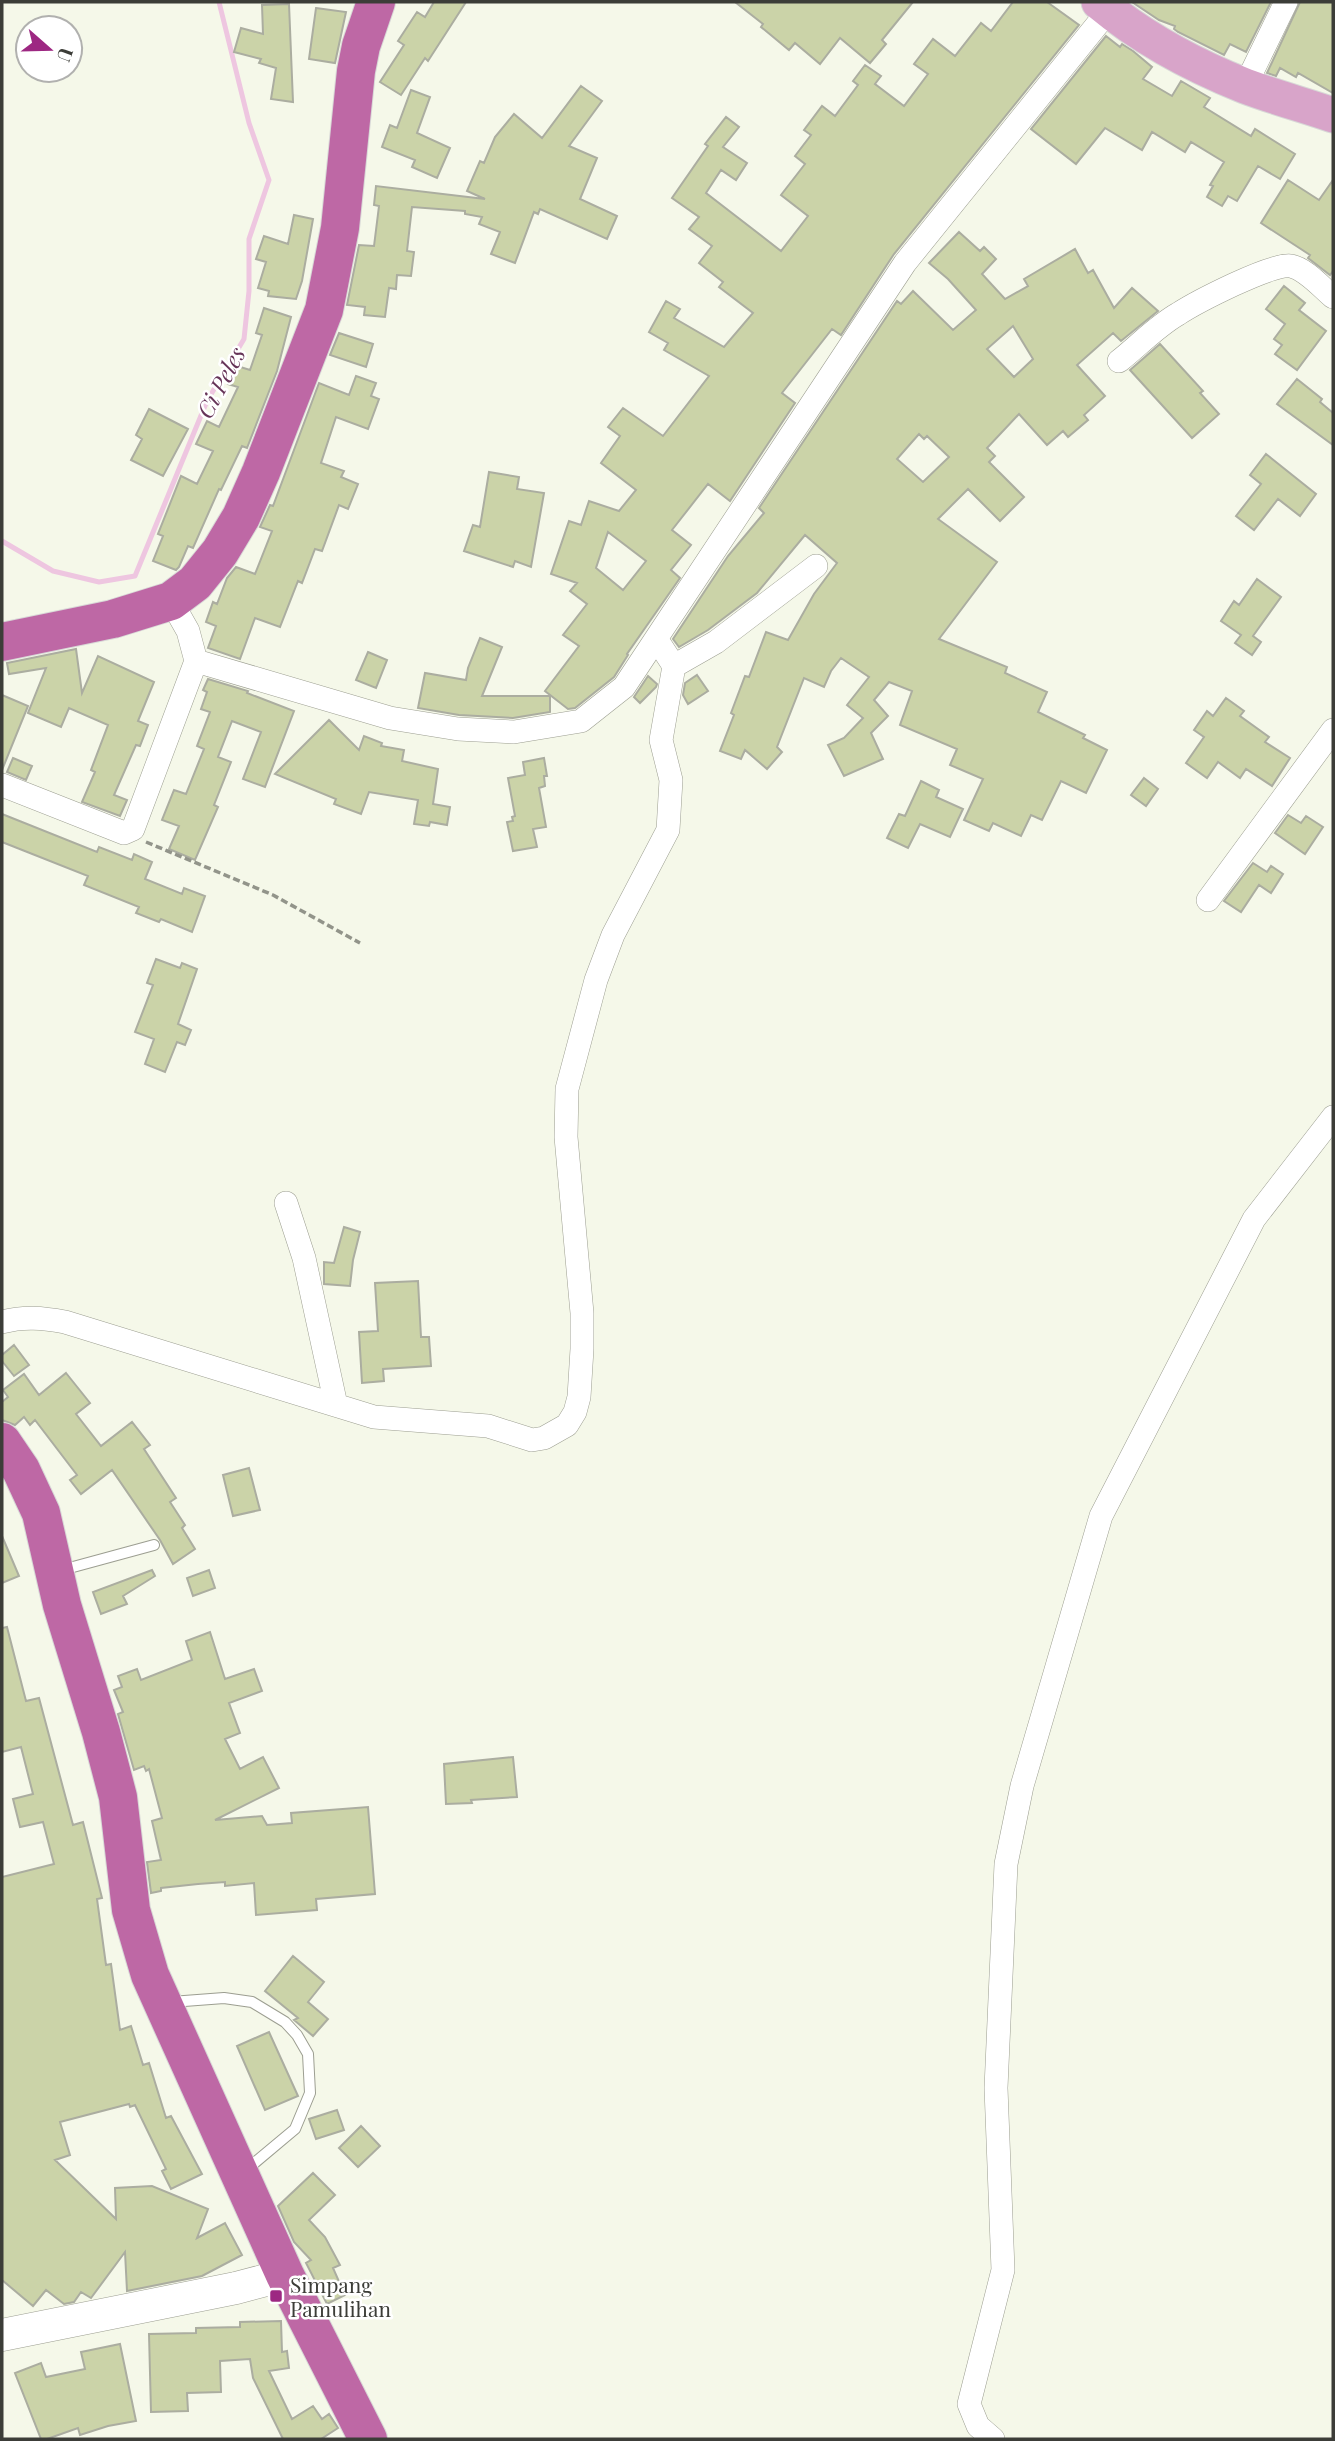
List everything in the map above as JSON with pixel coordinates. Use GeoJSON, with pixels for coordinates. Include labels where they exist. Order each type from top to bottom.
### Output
{"type":"FeatureCollection","features":[{"type":"Feature","properties":{"kind":"highway"},"geometry":{"type":"LineString","coordinates":[[2,642],[113,620],[171,601],[195,583],[206,570],[241,517],[280,428],[324,310],[340,228],[359,58],[376,2]]}},
{"type":"Feature","properties":{"kind":"highway"},"geometry":{"type":"LineString","coordinates":[[2,1442],[20,1470],[41,1513],[65,1614],[118,1797],[131,1910],[137,1936],[161,2003],[285,2275],[368,2439]]}},
{"type":"Feature","properties":{"kind":"main road"},"geometry":{"type":"LineString","coordinates":[[1104,6],[1186,58],[1245,86],[1333,115]]}},
{"type":"Feature","properties":{"kind":"main road"},"geometry":{"type":"LineString","coordinates":[[2,2335],[236,2288],[285,2275]]}},
{"type":"Feature","properties":{"kind":"street"},"geometry":{"type":"LineString","coordinates":[[1245,86],[1286,2]]}},
{"type":"Feature","properties":{"kind":"street"},"geometry":{"type":"LineString","coordinates":[[196,661],[390,718],[458,729],[514,732],[581,721],[624,687],[905,263],[1104,6]]}},
{"type":"Feature","properties":{"kind":"street"},"geometry":{"type":"LineString","coordinates":[[1119,361],[1177,314],[1262,272],[1282,265],[1302,270],[1333,298]]}},
{"type":"Feature","properties":{"kind":"street"},"geometry":{"type":"LineString","coordinates":[[674,666],[716,642],[816,566]]}},
{"type":"Feature","properties":{"kind":"street"},"geometry":{"type":"LineString","coordinates":[[2,785],[124,833],[133,829],[196,661],[188,631],[171,601]]}},
{"type":"Feature","properties":{"kind":"street"},"geometry":{"type":"LineString","coordinates":[[2,1322],[36,1317],[65,1322],[374,1417],[488,1426],[532,1440],[557,1433],[567,1425],[575,1412],[582,1384],[582,1313],[566,1137],[567,1089],[596,979],[613,935],[668,830],[671,780],[661,740],[674,666],[657,640]]}},
{"type":"Feature","properties":{"kind":"street"},"geometry":{"type":"LineString","coordinates":[[1208,900],[1333,730]]}},
{"type":"Feature","properties":{"kind":"street"},"geometry":{"type":"LineString","coordinates":[[993,2439],[978,2426],[970,2404],[1003,2270],[996,2075],[1006,1864],[1022,1786],[1101,1516],[1254,1219],[1333,1117]]}},
{"type":"Feature","properties":{"kind":"street"},"geometry":{"type":"LineString","coordinates":[[286,1203],[304,1258],[336,1405]]}},
{"type":"Feature","properties":{"kind":"lane"},"geometry":{"type":"LineString","coordinates":[[55,1572],[154,1545]]}},
{"type":"Feature","properties":{"kind":"lane"},"geometry":{"type":"LineString","coordinates":[[161,2003],[224,1998],[252,2002],[285,2022],[298,2035],[308,2054],[310,2093],[295,2129],[240,2174]]}},
{"type":"Feature","properties":{"kind":"path"},"geometry":{"type":"LineString","coordinates":[[124,833],[273,895],[360,943]]}},
{"type":"Feature","properties":{"kind":"building"},"geometry":{"type":"Polygon","coordinates":[[[434,2],[466,2],[428,61],[425,58],[401,95],[380,82],[404,45],[398,41],[417,12],[425,17],[434,2]]]}},
{"type":"Feature","properties":{"kind":"building"},"geometry":{"type":"Polygon","coordinates":[[[735,2],[913,2],[882,40],[886,44],[870,63],[840,38],[820,64],[795,43],[789,50],[761,27],[763,24],[735,2]]]}},
{"type":"Feature","properties":{"kind":"building"},"geometry":{"type":"Polygon","coordinates":[[[1013,2],[1047,2],[1079,25],[894,254],[841,335],[832,329],[782,393],[795,403],[730,501],[708,484],[672,530],[691,545],[671,570],[680,578],[614,677],[575,708],[568,709],[545,691],[579,646],[563,635],[587,604],[570,591],[577,583],[551,574],[569,521],[581,525],[589,501],[619,511],[636,490],[601,463],[620,436],[608,427],[623,408],[663,436],[709,376],[664,350],[668,343],[649,332],[666,301],[680,309],[674,318],[724,347],[753,313],[719,287],[723,282],[699,263],[712,246],[689,229],[699,217],[672,198],[708,146],[705,144],[726,117],[739,127],[723,147],[747,163],[736,180],[721,170],[706,193],[781,251],[808,216],[781,195],[805,164],[795,156],[811,135],[804,130],[822,106],[835,116],[858,85],[853,81],[865,65],[881,76],[875,84],[904,106],[928,74],[914,64],[933,39],[955,56],[981,23],[991,31],[1013,2]],[[608,532],[596,568],[623,590],[646,561],[608,532]]]}},
{"type":"Feature","properties":{"kind":"building"},"geometry":{"type":"Polygon","coordinates":[[[1132,2],[1271,2],[1246,52],[1230,44],[1224,55],[1178,32],[1174,29],[1175,26],[1159,20],[1132,2]]]}},
{"type":"Feature","properties":{"kind":"building"},"geometry":{"type":"Polygon","coordinates":[[[1300,2],[1333,2],[1333,93],[1298,73],[1296,77],[1280,68],[1276,76],[1267,73],[1300,2]]]}},
{"type":"Feature","properties":{"kind":"building"},"geometry":{"type":"Polygon","coordinates":[[[289,4],[293,102],[271,99],[276,68],[259,63],[261,59],[234,52],[241,28],[263,34],[262,5],[289,4]]]}},
{"type":"Feature","properties":{"kind":"building"},"geometry":{"type":"Polygon","coordinates":[[[316,8],[346,12],[335,63],[309,59],[316,8]]]}},
{"type":"Feature","properties":{"kind":"building"},"geometry":{"type":"Polygon","coordinates":[[[1106,36],[1120,47],[1122,44],[1133,51],[1152,67],[1143,79],[1172,96],[1181,81],[1210,98],[1204,107],[1251,136],[1255,129],[1295,154],[1280,179],[1258,166],[1237,201],[1228,196],[1222,206],[1207,197],[1213,186],[1210,185],[1224,162],[1191,142],[1185,152],[1152,132],[1142,150],[1105,128],[1076,164],[1031,129],[1106,36]]]}},
{"type":"Feature","properties":{"kind":"building"},"geometry":{"type":"Polygon","coordinates":[[[581,86],[602,101],[569,146],[597,158],[580,199],[617,216],[607,239],[540,209],[538,214],[534,212],[515,263],[491,254],[500,232],[479,224],[482,217],[465,214],[465,211],[412,207],[407,251],[414,252],[411,276],[397,275],[396,289],[389,288],[385,317],[364,315],[365,307],[347,305],[359,245],[374,246],[379,206],[374,205],[376,186],[485,199],[467,191],[480,161],[484,163],[495,137],[514,114],[542,138],[581,86]]]}},
{"type":"Feature","properties":{"kind":"building"},"geometry":{"type":"Polygon","coordinates":[[[411,90],[430,97],[417,133],[450,148],[437,178],[412,167],[415,160],[382,147],[390,125],[397,128],[411,90]]]}},
{"type":"Feature","properties":{"kind":"building"},"geometry":{"type":"Polygon","coordinates":[[[1288,180],[1319,200],[1333,180],[1333,271],[1330,275],[1308,258],[1310,255],[1261,223],[1288,180]]]}},
{"type":"Feature","properties":{"kind":"building"},"geometry":{"type":"Polygon","coordinates":[[[294,215],[313,219],[302,281],[296,299],[268,296],[269,291],[258,288],[266,262],[256,259],[264,236],[288,244],[294,215]]]}},
{"type":"Feature","properties":{"kind":"building"},"geometry":{"type":"Polygon","coordinates":[[[959,232],[980,251],[984,247],[996,259],[982,274],[1005,299],[1028,286],[1024,279],[1075,249],[1088,273],[1093,270],[1114,308],[1132,288],[1158,311],[1121,341],[1113,333],[1077,365],[1105,396],[1084,415],[1088,420],[1068,437],[1063,431],[1047,445],[1019,414],[987,448],[995,456],[989,462],[1024,497],[1000,521],[968,489],[938,519],[997,562],[939,639],[1007,667],[1005,673],[1047,692],[1038,712],[1085,735],[1083,738],[1107,750],[1086,793],[1061,781],[1042,820],[1031,815],[1021,836],[993,823],[989,831],[964,820],[983,779],[950,765],[957,749],[900,725],[912,691],[889,682],[874,700],[888,716],[871,733],[883,759],[844,776],[828,745],[844,738],[863,718],[847,705],[869,677],[841,658],[824,687],[804,678],[777,747],[782,752],[767,769],[745,750],[741,759],[720,751],[745,676],[749,677],[766,632],[788,640],[814,594],[837,563],[805,535],[757,593],[708,630],[679,647],[673,639],[728,556],[764,513],[759,508],[897,301],[901,304],[913,291],[953,330],[976,310],[948,279],[929,263],[959,232]],[[1013,326],[987,349],[1014,377],[1033,359],[1013,326]],[[919,434],[897,459],[923,482],[949,457],[927,436],[924,439],[919,434]]]}},
{"type":"Feature","properties":{"kind":"building"},"geometry":{"type":"Polygon","coordinates":[[[1284,286],[1305,303],[1299,310],[1326,331],[1297,370],[1275,354],[1282,345],[1274,339],[1285,324],[1266,309],[1284,286]]]}},
{"type":"Feature","properties":{"kind":"building"},"geometry":{"type":"Polygon","coordinates":[[[264,308],[291,317],[277,371],[247,448],[242,446],[221,490],[219,489],[193,548],[188,546],[176,570],[153,561],[163,536],[158,534],[181,476],[197,484],[213,451],[196,444],[207,421],[219,427],[238,387],[228,384],[234,365],[250,370],[262,335],[256,333],[264,308]]]}},
{"type":"Feature","properties":{"kind":"building"},"geometry":{"type":"Polygon","coordinates":[[[339,333],[373,344],[366,367],[330,355],[339,333]]]}},
{"type":"Feature","properties":{"kind":"building"},"geometry":{"type":"Polygon","coordinates":[[[1160,344],[1203,391],[1200,393],[1219,414],[1192,438],[1130,370],[1160,344]]]}},
{"type":"Feature","properties":{"kind":"building"},"geometry":{"type":"Polygon","coordinates":[[[356,376],[376,383],[371,396],[379,399],[368,429],[336,417],[321,463],[344,471],[341,477],[358,484],[348,509],[339,505],[322,551],[315,549],[302,583],[298,581],[280,627],[255,618],[240,659],[208,648],[216,626],[206,622],[213,602],[217,604],[227,578],[236,567],[255,574],[272,531],[260,527],[270,505],[273,506],[319,383],[349,395],[356,376]]]}},
{"type":"Feature","properties":{"kind":"building"},"geometry":{"type":"Polygon","coordinates":[[[1297,379],[1322,399],[1320,402],[1333,413],[1333,445],[1277,404],[1297,379]]]}},
{"type":"Feature","properties":{"kind":"building"},"geometry":{"type":"Polygon","coordinates":[[[149,409],[188,429],[163,476],[131,460],[142,439],[136,435],[149,409]]]}},
{"type":"Feature","properties":{"kind":"building"},"geometry":{"type":"Polygon","coordinates":[[[1266,454],[1316,494],[1300,516],[1278,499],[1254,530],[1236,516],[1261,484],[1250,475],[1266,454]]]}},
{"type":"Feature","properties":{"kind":"building"},"geometry":{"type":"Polygon","coordinates":[[[489,472],[519,477],[517,489],[544,493],[531,567],[515,561],[513,567],[464,551],[473,525],[480,527],[489,472]]]}},
{"type":"Feature","properties":{"kind":"building"},"geometry":{"type":"Polygon","coordinates":[[[1257,579],[1281,597],[1253,636],[1261,642],[1252,655],[1235,643],[1241,635],[1221,621],[1234,601],[1239,605],[1257,579]]]}},
{"type":"Feature","properties":{"kind":"building"},"geometry":{"type":"Polygon","coordinates":[[[480,638],[502,647],[482,696],[550,696],[550,712],[513,718],[459,715],[418,708],[425,673],[466,680],[480,638]]]}},
{"type":"Feature","properties":{"kind":"building"},"geometry":{"type":"Polygon","coordinates":[[[76,649],[82,693],[98,656],[154,682],[138,721],[148,725],[114,795],[127,800],[120,816],[82,802],[95,772],[91,770],[108,725],[69,708],[61,727],[28,713],[46,668],[9,674],[7,663],[76,649]]]}},
{"type":"Feature","properties":{"kind":"building"},"geometry":{"type":"Polygon","coordinates":[[[368,652],[387,660],[376,688],[356,680],[368,652]]]}},
{"type":"Feature","properties":{"kind":"building"},"geometry":{"type":"Polygon","coordinates":[[[697,675],[708,691],[688,704],[683,695],[685,683],[697,675]]]}},
{"type":"Feature","properties":{"kind":"building"},"geometry":{"type":"Polygon","coordinates":[[[648,676],[657,684],[640,703],[634,697],[648,676]]]}},
{"type":"Feature","properties":{"kind":"building"},"geometry":{"type":"Polygon","coordinates":[[[208,679],[248,691],[247,693],[294,711],[265,787],[243,779],[261,732],[232,721],[218,757],[231,762],[214,805],[218,807],[195,860],[169,849],[179,826],[162,820],[174,790],[186,794],[204,749],[197,746],[210,712],[201,709],[207,692],[203,690],[208,679]]]}},
{"type":"Feature","properties":{"kind":"building"},"geometry":{"type":"Polygon","coordinates":[[[2,695],[28,706],[2,770],[2,695]]]}},
{"type":"Feature","properties":{"kind":"building"},"geometry":{"type":"Polygon","coordinates":[[[1226,698],[1244,711],[1240,716],[1269,737],[1265,742],[1290,758],[1272,786],[1246,769],[1240,778],[1218,762],[1207,778],[1186,763],[1204,737],[1194,730],[1207,711],[1213,716],[1226,698]]]}},
{"type":"Feature","properties":{"kind":"building"},"geometry":{"type":"Polygon","coordinates":[[[329,720],[359,750],[364,736],[382,743],[381,746],[404,750],[402,761],[438,769],[433,804],[450,807],[447,825],[430,822],[429,826],[414,824],[418,800],[369,792],[361,814],[334,804],[336,799],[275,774],[329,720]]]}},
{"type":"Feature","properties":{"kind":"building"},"geometry":{"type":"Polygon","coordinates":[[[13,758],[32,766],[26,780],[7,772],[13,758]]]}},
{"type":"Feature","properties":{"kind":"building"},"geometry":{"type":"Polygon","coordinates":[[[544,758],[547,776],[544,776],[545,786],[539,788],[546,827],[533,829],[537,847],[513,851],[507,822],[513,821],[512,817],[515,816],[508,778],[525,775],[523,762],[544,758]]]}},
{"type":"Feature","properties":{"kind":"building"},"geometry":{"type":"Polygon","coordinates":[[[1144,778],[1158,789],[1146,806],[1131,795],[1144,778]]]}},
{"type":"Feature","properties":{"kind":"building"},"geometry":{"type":"Polygon","coordinates":[[[921,781],[939,790],[936,797],[963,809],[950,837],[920,824],[908,848],[887,838],[899,814],[905,816],[921,781]]]}},
{"type":"Feature","properties":{"kind":"building"},"geometry":{"type":"Polygon","coordinates":[[[2,814],[97,852],[99,847],[132,860],[134,854],[152,862],[145,879],[182,894],[184,888],[205,896],[192,932],[161,919],[159,922],[136,913],[139,907],[84,885],[88,876],[2,842],[2,814]]]}},
{"type":"Feature","properties":{"kind":"building"},"geometry":{"type":"Polygon","coordinates":[[[1288,815],[1301,823],[1306,816],[1323,827],[1305,854],[1275,833],[1288,815]]]}},
{"type":"Feature","properties":{"kind":"building"},"geometry":{"type":"Polygon","coordinates":[[[1253,863],[1267,872],[1271,866],[1283,874],[1271,893],[1259,885],[1241,912],[1224,901],[1253,863]]]}},
{"type":"Feature","properties":{"kind":"building"},"geometry":{"type":"Polygon","coordinates":[[[156,959],[180,968],[182,963],[197,969],[178,1024],[191,1030],[185,1045],[177,1042],[165,1072],[145,1064],[154,1039],[135,1032],[153,985],[147,983],[156,959]]]}},
{"type":"Feature","properties":{"kind":"building"},"geometry":{"type":"Polygon","coordinates":[[[344,1227],[360,1232],[350,1286],[324,1284],[324,1262],[334,1263],[344,1227]]]}},
{"type":"Feature","properties":{"kind":"building"},"geometry":{"type":"Polygon","coordinates":[[[418,1281],[421,1337],[429,1337],[431,1366],[383,1369],[384,1381],[362,1383],[359,1332],[378,1331],[375,1283],[418,1281]]]}},
{"type":"Feature","properties":{"kind":"building"},"geometry":{"type":"Polygon","coordinates":[[[14,1345],[29,1365],[14,1376],[2,1361],[2,1355],[14,1345]]]}},
{"type":"Feature","properties":{"kind":"building"},"geometry":{"type":"Polygon","coordinates":[[[66,1373],[90,1403],[76,1414],[101,1446],[132,1422],[150,1445],[144,1449],[176,1498],[170,1502],[185,1525],[182,1528],[195,1549],[173,1564],[160,1540],[112,1470],[81,1494],[70,1480],[77,1475],[35,1420],[30,1425],[24,1417],[15,1425],[2,1420],[2,1402],[8,1397],[3,1390],[24,1374],[39,1395],[66,1373]]]}},
{"type":"Feature","properties":{"kind":"building"},"geometry":{"type":"Polygon","coordinates":[[[249,1468],[260,1510],[233,1516],[223,1475],[249,1468]]]}},
{"type":"Feature","properties":{"kind":"building"},"geometry":{"type":"Polygon","coordinates":[[[2,1536],[19,1576],[2,1583],[2,1536]]]}},
{"type":"Feature","properties":{"kind":"building"},"geometry":{"type":"Polygon","coordinates":[[[152,1570],[155,1576],[123,1596],[127,1604],[101,1614],[93,1592],[152,1570]]]}},
{"type":"Feature","properties":{"kind":"building"},"geometry":{"type":"Polygon","coordinates":[[[209,1570],[215,1588],[193,1596],[187,1578],[209,1570]]]}},
{"type":"Feature","properties":{"kind":"building"},"geometry":{"type":"Polygon","coordinates":[[[7,1627],[26,1701],[39,1698],[73,1825],[83,1822],[102,1898],[97,1899],[106,1965],[111,1964],[120,2030],[131,2026],[143,2065],[149,2063],[166,2118],[171,2116],[202,2174],[171,2189],[162,2171],[166,2169],[135,2105],[130,2107],[129,2104],[60,2122],[70,2155],[55,2160],[116,2219],[115,2188],[152,2186],[208,2209],[197,2238],[225,2223],[242,2255],[202,2276],[127,2291],[125,2252],[91,2298],[81,2292],[74,2302],[64,2304],[46,2290],[33,2306],[2,2280],[2,1877],[54,1864],[43,1822],[20,1827],[13,1799],[33,1794],[21,1747],[2,1752],[2,1628],[7,1627]]]}},
{"type":"Feature","properties":{"kind":"building"},"geometry":{"type":"Polygon","coordinates":[[[210,1632],[225,1679],[254,1669],[262,1691],[229,1703],[240,1733],[225,1739],[240,1769],[263,1757],[279,1788],[215,1820],[262,1816],[267,1825],[292,1823],[291,1813],[368,1807],[375,1894],[316,1899],[317,1910],[256,1915],[254,1883],[225,1886],[225,1882],[198,1884],[161,1888],[161,1891],[151,1893],[147,1862],[161,1860],[152,1821],[162,1818],[149,1769],[146,1771],[144,1766],[134,1770],[118,1714],[123,1712],[114,1690],[122,1687],[118,1676],[137,1669],[141,1680],[192,1660],[186,1641],[210,1632]]]}},
{"type":"Feature","properties":{"kind":"building"},"geometry":{"type":"Polygon","coordinates":[[[513,1757],[517,1797],[446,1804],[444,1764],[513,1757]]]}},
{"type":"Feature","properties":{"kind":"building"},"geometry":{"type":"Polygon","coordinates":[[[293,1956],[324,1982],[308,2002],[328,2019],[313,2036],[294,2020],[298,2018],[265,1991],[293,1956]]]}},
{"type":"Feature","properties":{"kind":"building"},"geometry":{"type":"Polygon","coordinates":[[[269,2032],[298,2096],[265,2110],[237,2046],[269,2032]]]}},
{"type":"Feature","properties":{"kind":"building"},"geometry":{"type":"Polygon","coordinates":[[[337,2110],[344,2130],[316,2139],[309,2119],[337,2110]]]}},
{"type":"Feature","properties":{"kind":"building"},"geometry":{"type":"Polygon","coordinates":[[[361,2126],[380,2146],[358,2167],[339,2148],[361,2126]]]}},
{"type":"Feature","properties":{"kind":"building"},"geometry":{"type":"Polygon","coordinates":[[[313,2173],[335,2195],[309,2220],[325,2237],[340,2265],[333,2268],[345,2295],[327,2304],[306,2263],[311,2260],[294,2242],[278,2206],[313,2173]]]}},
{"type":"Feature","properties":{"kind":"building"},"geometry":{"type":"Polygon","coordinates":[[[281,2321],[282,2352],[287,2351],[289,2368],[269,2371],[292,2419],[313,2406],[322,2419],[329,2414],[338,2428],[321,2439],[283,2439],[253,2378],[250,2359],[220,2361],[221,2392],[187,2393],[188,2411],[151,2412],[149,2334],[196,2333],[196,2328],[240,2327],[240,2322],[281,2321]]]}},
{"type":"Feature","properties":{"kind":"building"},"geometry":{"type":"Polygon","coordinates":[[[120,2344],[136,2421],[80,2435],[78,2428],[41,2439],[15,2373],[41,2363],[46,2377],[85,2369],[81,2352],[120,2344]]]}},
{"type":"Feature","properties":{"kind":"waterway","name":"Ci Peles"},"geometry":{"type":"LineString","coordinates":[[2,541],[53,571],[99,582],[135,576],[207,401],[244,339],[249,291],[249,239],[269,180],[249,123],[219,2]]}},
{"type":"Feature","properties":{"kind":"place","name":"Simpang Pamulihan"},"geometry":{"type":"Point","coordinates":[276,2296]}}]}
